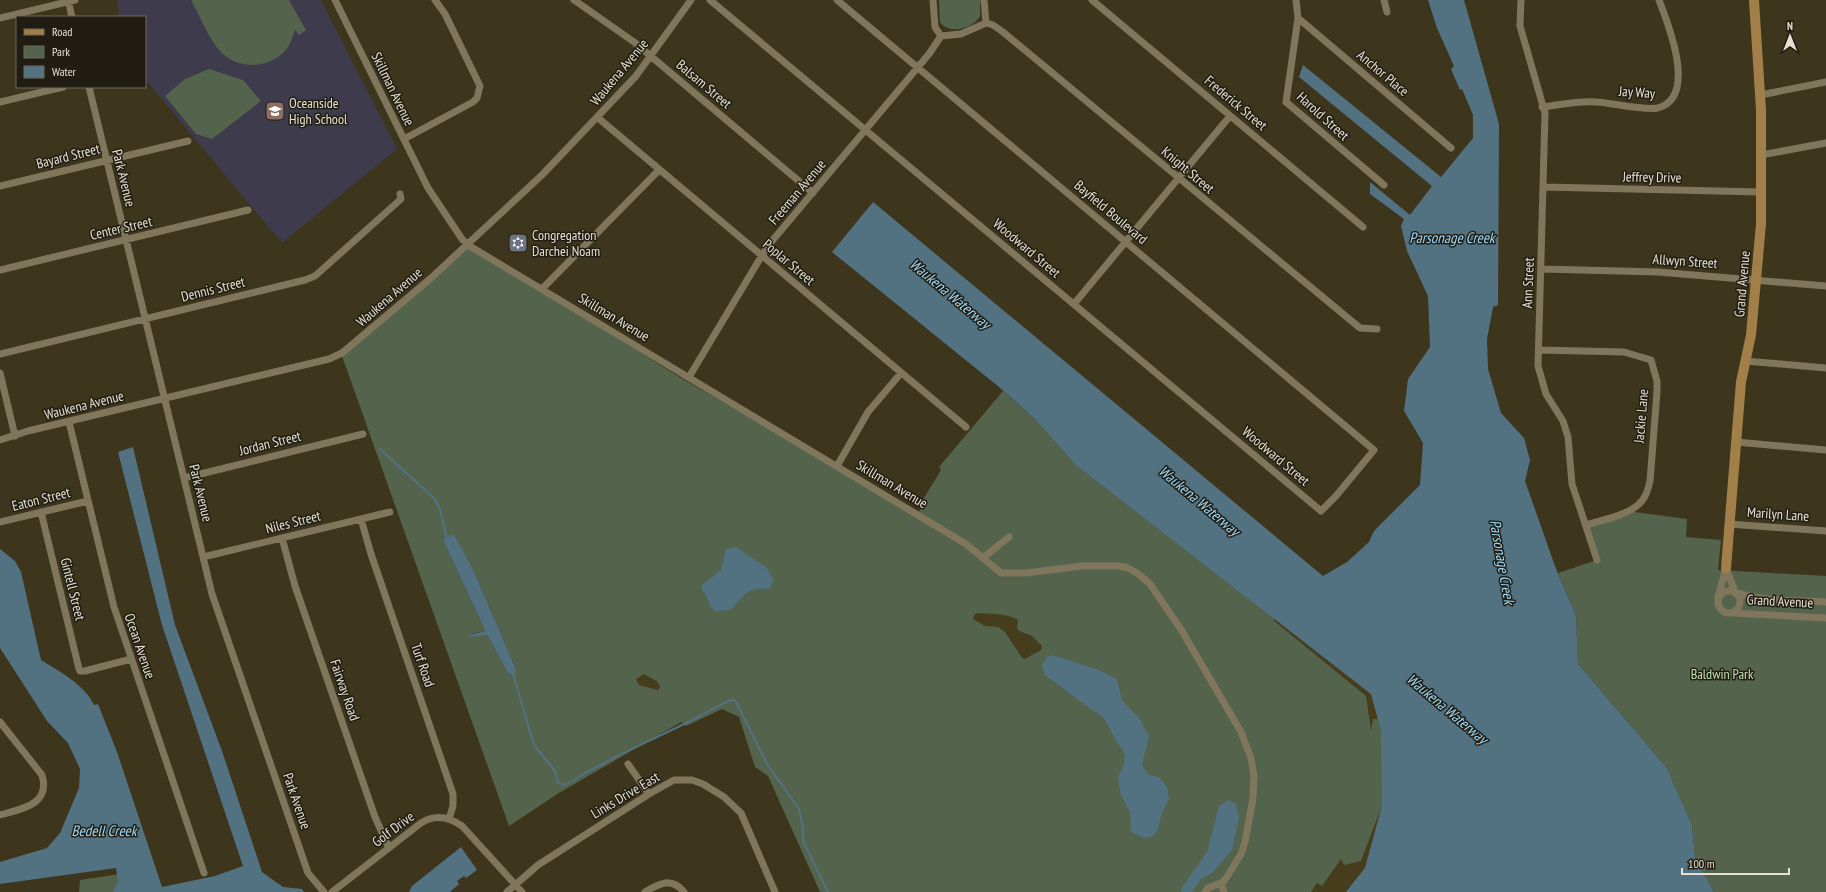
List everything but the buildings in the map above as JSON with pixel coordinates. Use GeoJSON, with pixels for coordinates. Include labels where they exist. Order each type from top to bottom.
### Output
{"type":"FeatureCollection","features":[{"type":"Feature","properties":{"kind":"street","name":"Skillman Avenue"},"geometry":{"type":"LineString","coordinates":[[335,0],[428,188],[462,239],[468,244],[966,544],[1002,573],[1009,574],[1082,566],[1119,566],[1137,572],[1150,584],[1182,631],[1226,704],[1241,732],[1251,758],[1254,776],[1253,798],[1245,842],[1234,866],[1221,884]]}},
{"type":"Feature","properties":{"kind":"street"},"geometry":{"type":"LineString","coordinates":[[404,139],[473,102],[480,91],[480,86],[445,14],[435,0]]}},
{"type":"Feature","properties":{"kind":"street","name":"Balsam Street"},"geometry":{"type":"LineString","coordinates":[[574,0],[634,42],[813,193]]}},
{"type":"Feature","properties":{"kind":"street","name":"Waukena Avenue"},"geometry":{"type":"LineString","coordinates":[[0,440],[329,358],[342,353],[354,345],[468,244],[542,175],[636,76],[691,0]]}},
{"type":"Feature","properties":{"kind":"street","name":"Woodward Street"},"geometry":{"type":"LineString","coordinates":[[710,0],[1321,511],[1327,505]]}},
{"type":"Feature","properties":{"kind":"street","name":"Bayfield Boulevard"},"geometry":{"type":"LineString","coordinates":[[837,0],[919,67],[1374,450],[1327,505]]}},
{"type":"Feature","properties":{"kind":"street"},"geometry":{"type":"LineString","coordinates":[[933,0],[935,27],[941,36],[961,34],[986,23],[984,0]]}},
{"type":"Feature","properties":{"kind":"street","name":"Frederick Street"},"geometry":{"type":"LineString","coordinates":[[1092,0],[1363,227]]}},
{"type":"Feature","properties":{"kind":"street","name":"Harold Street"},"geometry":{"type":"LineString","coordinates":[[1296,0],[1298,18],[1286,102],[1384,185]]}},
{"type":"Feature","properties":{"kind":"street"},"geometry":{"type":"LineString","coordinates":[[1384,0],[1387,12]]}},
{"type":"Feature","properties":{"kind":"street","name":"Ann Street"},"geometry":{"type":"LineString","coordinates":[[1521,0],[1520,26],[1540,91],[1542,107],[1545,113],[1542,269],[1538,366],[1546,394],[1562,421],[1568,437],[1572,484],[1597,560]]}},
{"type":"Feature","properties":{"kind":"street","name":"Jay Way"},"geometry":{"type":"LineString","coordinates":[[1542,107],[1578,102],[1596,102],[1656,108],[1672,100],[1678,86],[1676,57],[1670,28],[1659,0]]}},
{"type":"Feature","properties":{"kind":"street","name":"Grand Avenue"},"geometry":{"type":"LineString","coordinates":[[1754,0],[1760,95],[1761,224],[1751,335],[1741,382],[1726,568],[1718,600],[1721,610],[1732,613],[1826,618]]}},
{"type":"Feature","properties":{"kind":"street"},"geometry":{"type":"LineString","coordinates":[[0,18],[70,1],[72,16]]}},
{"type":"Feature","properties":{"kind":"street","name":"Anchor Place"},"geometry":{"type":"LineString","coordinates":[[1298,18],[1451,148]]}},
{"type":"Feature","properties":{"kind":"street","name":"Knight Street"},"geometry":{"type":"LineString","coordinates":[[986,23],[993,25],[1003,32],[1360,328],[1377,329]]}},
{"type":"Feature","properties":{"kind":"street","name":"Freeman Avenue"},"geometry":{"type":"LineString","coordinates":[[689,377],[767,247],[919,67],[941,36]]}},
{"type":"Feature","properties":{"kind":"street"},"geometry":{"type":"LineString","coordinates":[[1760,95],[1826,82]]}},
{"type":"Feature","properties":{"kind":"street"},"geometry":{"type":"LineString","coordinates":[[0,102],[58,88]]}},
{"type":"Feature","properties":{"kind":"street","name":"Park Avenue"},"geometry":{"type":"LineString","coordinates":[[89,88],[212,594],[308,873],[324,892]]}},
{"type":"Feature","properties":{"kind":"street"},"geometry":{"type":"LineString","coordinates":[[1074,304],[1230,116]]}},
{"type":"Feature","properties":{"kind":"street","name":"Poplar Street"},"geometry":{"type":"LineString","coordinates":[[597,117],[966,427]]}},
{"type":"Feature","properties":{"kind":"street","name":"Bayard Street"},"geometry":{"type":"LineString","coordinates":[[0,186],[188,140]]}},
{"type":"Feature","properties":{"kind":"street"},"geometry":{"type":"LineString","coordinates":[[1761,155],[1826,143]]}},
{"type":"Feature","properties":{"kind":"street"},"geometry":{"type":"LineString","coordinates":[[542,289],[659,170]]}},
{"type":"Feature","properties":{"kind":"street","name":"Jeffrey Drive"},"geometry":{"type":"LineString","coordinates":[[1543,187],[1761,192]]}},
{"type":"Feature","properties":{"kind":"street","name":"Dennis Street"},"geometry":{"type":"LineString","coordinates":[[0,354],[305,280],[315,276],[401,199],[400,194]]}},
{"type":"Feature","properties":{"kind":"street","name":"Center Street"},"geometry":{"type":"LineString","coordinates":[[0,270],[248,210]]}},
{"type":"Feature","properties":{"kind":"street","name":"Allwyn Street"},"geometry":{"type":"LineString","coordinates":[[1542,269],[1658,272],[1826,286]]}},
{"type":"Feature","properties":{"kind":"street","name":"Jackie Lane"},"geometry":{"type":"LineString","coordinates":[[1539,350],[1624,352],[1651,360],[1655,374],[1657,392],[1650,481],[1646,494],[1639,504],[1627,512],[1586,525]]}},
{"type":"Feature","properties":{"kind":"street"},"geometry":{"type":"LineString","coordinates":[[1745,361],[1826,368]]}},
{"type":"Feature","properties":{"kind":"street"},"geometry":{"type":"LineString","coordinates":[[0,373],[15,436]]}},
{"type":"Feature","properties":{"kind":"street"},"geometry":{"type":"LineString","coordinates":[[837,466],[868,412],[901,373]]}},
{"type":"Feature","properties":{"kind":"street","name":"Ocean Avenue"},"geometry":{"type":"LineString","coordinates":[[69,422],[114,607],[204,874]]}},
{"type":"Feature","properties":{"kind":"street","name":"Jordan Street"},"geometry":{"type":"LineString","coordinates":[[184,478],[364,434]]}},
{"type":"Feature","properties":{"kind":"street"},"geometry":{"type":"LineString","coordinates":[[1736,442],[1826,450]]}},
{"type":"Feature","properties":{"kind":"street","name":"Eaton Street"},"geometry":{"type":"LineString","coordinates":[[0,522],[88,501]]}},
{"type":"Feature","properties":{"kind":"street","name":"Gintell Street"},"geometry":{"type":"LineString","coordinates":[[41,512],[80,671],[131,659]]}},
{"type":"Feature","properties":{"kind":"street","name":"Niles Street"},"geometry":{"type":"LineString","coordinates":[[203,557],[390,512]]}},
{"type":"Feature","properties":{"kind":"street","name":"Turf Road"},"geometry":{"type":"LineString","coordinates":[[361,519],[374,562],[453,794],[453,806],[449,819]]}},
{"type":"Feature","properties":{"kind":"street","name":"Marilyn Lane"},"geometry":{"type":"LineString","coordinates":[[1729,524],[1826,531]]}},
{"type":"Feature","properties":{"kind":"street"},"geometry":{"type":"LineString","coordinates":[[984,557],[1009,537]]}},
{"type":"Feature","properties":{"kind":"street","name":"Fairway Road"},"geometry":{"type":"LineString","coordinates":[[282,538],[295,586],[374,817],[389,848]]}},
{"type":"Feature","properties":{"kind":"street","name":"Grand Avenue"},"geometry":{"type":"LineString","coordinates":[[1726,568],[1735,592],[1740,598],[1740,606],[1732,613]]}},
{"type":"Feature","properties":{"kind":"street","name":"Grand Avenue"},"geometry":{"type":"LineString","coordinates":[[1718,600],[1724,591],[1775,599],[1826,602]]}},
{"type":"Feature","properties":{"kind":"street"},"geometry":{"type":"LineString","coordinates":[[0,722],[2,729],[42,775],[44,781],[43,790],[37,801],[29,806],[0,815]]}},
{"type":"Feature","properties":{"kind":"street"},"geometry":{"type":"LineString","coordinates":[[628,764],[649,794]]}},
{"type":"Feature","properties":{"kind":"street","name":"Links Drive East"},"geometry":{"type":"LineString","coordinates":[[507,892],[538,865],[649,794],[674,780],[692,780],[703,784],[724,798],[741,813],[775,892]]}},
{"type":"Feature","properties":{"kind":"street","name":"Golf Drive"},"geometry":{"type":"LineString","coordinates":[[332,892],[424,821],[439,817],[449,819]]}},
{"type":"Feature","properties":{"kind":"street"},"geometry":{"type":"LineString","coordinates":[[449,819],[456,821],[468,832],[522,892]]}},
{"type":"Feature","properties":{"kind":"street"},"geometry":{"type":"LineString","coordinates":[[645,892],[660,883],[669,882],[680,886],[684,892]]}},
{"type":"Feature","properties":{"kind":"street"},"geometry":{"type":"LineString","coordinates":[[1205,892],[1213,885],[1221,884],[1224,892]]}},
{"type":"Feature","properties":{"kind":"shaded area","name":"Oceanside High School"},"geometry":{"type":"Polygon","coordinates":[[[117,0],[321,0],[397,149],[282,243],[146,80],[146,16],[119,16],[117,0]]]}},
{"type":"Feature","properties":{"kind":"green space"},"geometry":{"type":"Polygon","coordinates":[[[191,0],[289,0],[306,30],[299,35],[295,30],[288,47],[281,55],[273,60],[264,64],[244,64],[234,61],[218,49],[207,32],[191,0]]]}},
{"type":"Feature","properties":{"kind":"green space"},"geometry":{"type":"Polygon","coordinates":[[[939,0],[980,0],[980,16],[977,21],[967,27],[961,29],[949,28],[940,22],[939,0]]]}},
{"type":"Feature","properties":{"kind":"green space"},"geometry":{"type":"Polygon","coordinates":[[[209,69],[243,80],[261,101],[212,139],[196,134],[165,96],[185,79],[209,69]]]}},
{"type":"Feature","properties":{"kind":"green space"},"geometry":{"type":"Polygon","coordinates":[[[469,246],[681,378],[917,514],[922,507],[919,506],[941,470],[939,467],[1003,391],[1036,420],[1374,691],[1399,755],[1370,869],[1353,892],[820,892],[768,776],[755,767],[739,717],[722,709],[686,726],[681,722],[559,793],[509,826],[342,356],[469,246]],[[454,536],[443,540],[485,631],[470,634],[487,635],[509,675],[516,674],[516,669],[473,569],[454,536]]]}},
{"type":"Feature","properties":{"kind":"green space","name":"Baldwin Park"},"geometry":{"type":"Polygon","coordinates":[[[1627,511],[1687,519],[1686,537],[1721,540],[1718,570],[1826,576],[1826,892],[1714,892],[1695,857],[1692,825],[1667,768],[1578,664],[1576,615],[1558,573],[1597,560],[1586,525],[1627,511]]]}},
{"type":"Feature","properties":{"kind":"green space"},"geometry":{"type":"Polygon","coordinates":[[[120,874],[121,892],[79,892],[80,880],[120,874]]]}},
{"type":"Feature","properties":{"kind":"sand"},"geometry":{"type":"Polygon","coordinates":[[[977,613],[1003,615],[1018,620],[1017,628],[1019,631],[1032,636],[1042,646],[1041,650],[1025,659],[1022,658],[1005,632],[998,627],[985,626],[973,619],[974,615],[977,613]]]}},
{"type":"Feature","properties":{"kind":"sand"},"geometry":{"type":"Polygon","coordinates":[[[1275,619],[1371,694],[1378,719],[1373,719],[1371,730],[1366,696],[1273,620],[1275,619]]]}},
{"type":"Feature","properties":{"kind":"sand"},"geometry":{"type":"Polygon","coordinates":[[[644,674],[658,682],[660,687],[658,690],[639,685],[636,679],[644,674]]]}},
{"type":"Feature","properties":{"kind":"sand"},"geometry":{"type":"Polygon","coordinates":[[[1382,806],[1365,868],[1346,892],[1311,892],[1317,883],[1322,886],[1341,859],[1344,865],[1361,861],[1382,806]]]}},
{"type":"Feature","properties":{"kind":"water"},"geometry":{"type":"Polygon","coordinates":[[[1428,0],[1464,0],[1499,124],[1498,305],[1493,307],[1487,339],[1488,369],[1501,413],[1524,438],[1530,460],[1525,481],[1556,569],[1576,615],[1578,664],[1667,768],[1692,825],[1695,857],[1714,892],[1346,892],[1365,868],[1382,806],[1381,730],[1371,694],[1076,465],[1036,420],[999,387],[832,252],[873,202],[1323,576],[1347,562],[1369,542],[1374,531],[1420,485],[1423,443],[1404,411],[1408,379],[1430,347],[1428,296],[1407,251],[1401,226],[1404,219],[1370,194],[1370,182],[1410,215],[1432,186],[1299,77],[1303,65],[1441,177],[1473,138],[1473,115],[1462,89],[1460,90],[1451,69],[1454,66],[1437,28],[1428,0]]]}},
{"type":"Feature","properties":{"kind":"water","name":"Bedell Creek"},"geometry":{"type":"Polygon","coordinates":[[[133,447],[175,625],[222,751],[262,872],[283,887],[302,889],[304,892],[113,892],[118,882],[116,868],[0,884],[0,862],[47,848],[60,833],[79,788],[80,769],[68,743],[47,721],[0,648],[0,549],[15,561],[21,572],[41,660],[78,685],[90,698],[94,705],[98,704],[117,752],[162,887],[215,876],[243,866],[162,625],[118,452],[133,447]]]}},
{"type":"Feature","properties":{"kind":"water"},"geometry":{"type":"Polygon","coordinates":[[[449,535],[454,535],[473,569],[516,669],[516,674],[509,675],[487,635],[469,637],[469,635],[485,631],[443,540],[449,535]]]}},
{"type":"Feature","properties":{"kind":"water"},"geometry":{"type":"Polygon","coordinates":[[[736,547],[767,568],[774,581],[769,589],[756,589],[747,593],[731,610],[715,611],[712,609],[706,595],[702,590],[702,585],[721,570],[726,549],[736,547]]]}},
{"type":"Feature","properties":{"kind":"water"},"geometry":{"type":"Polygon","coordinates":[[[1052,655],[1099,670],[1117,679],[1122,700],[1139,718],[1149,736],[1142,765],[1148,774],[1160,778],[1167,787],[1169,798],[1161,816],[1158,830],[1153,836],[1144,838],[1131,832],[1130,812],[1120,793],[1118,776],[1122,769],[1125,756],[1101,715],[1045,675],[1042,665],[1047,657],[1052,655]]]}},
{"type":"Feature","properties":{"kind":"water"},"geometry":{"type":"Polygon","coordinates":[[[1228,800],[1236,804],[1239,818],[1232,850],[1212,873],[1201,879],[1192,892],[1181,892],[1183,886],[1207,852],[1219,806],[1228,800]]]}},
{"type":"Feature","properties":{"kind":"water"},"geometry":{"type":"Polygon","coordinates":[[[461,847],[477,870],[466,878],[464,876],[457,881],[459,884],[450,892],[409,892],[412,886],[461,847]]]}},
{"type":"Feature","properties":{"kind":"waterway"},"geometry":{"type":"LineString","coordinates":[[380,449],[435,499],[440,509],[447,539]]}},
{"type":"Feature","properties":{"kind":"waterway"},"geometry":{"type":"LineString","coordinates":[[513,674],[534,745],[555,771],[558,783],[565,785],[612,758],[694,719],[721,704],[735,700],[767,764],[799,809],[803,828],[803,841],[828,892]]}},
{"type":"Feature","properties":{"kind":"place","name":"Oceanside High School"},"geometry":{"type":"Point","coordinates":[275,111]}},
{"type":"Feature","properties":{"kind":"place","name":"Congregation Darchei Noam"},"geometry":{"type":"Point","coordinates":[518,243]}},
{"type":"Feature","properties":{"kind":"water label","name":"Parsonage Creek"},"geometry":{"type":"Point","coordinates":[1452,238]}},
{"type":"Feature","properties":{"kind":"water label","name":"Waukena Waterway"},"geometry":{"type":"Point","coordinates":[950,294]}},
{"type":"Feature","properties":{"kind":"water label","name":"Waukena Waterway"},"geometry":{"type":"Point","coordinates":[1199,501]}},
{"type":"Feature","properties":{"kind":"water label","name":"Parsonage Creek"},"geometry":{"type":"Point","coordinates":[1502,562]}},
{"type":"Feature","properties":{"kind":"water label","name":"Waukena Waterway"},"geometry":{"type":"Point","coordinates":[1447,709]}}]}
